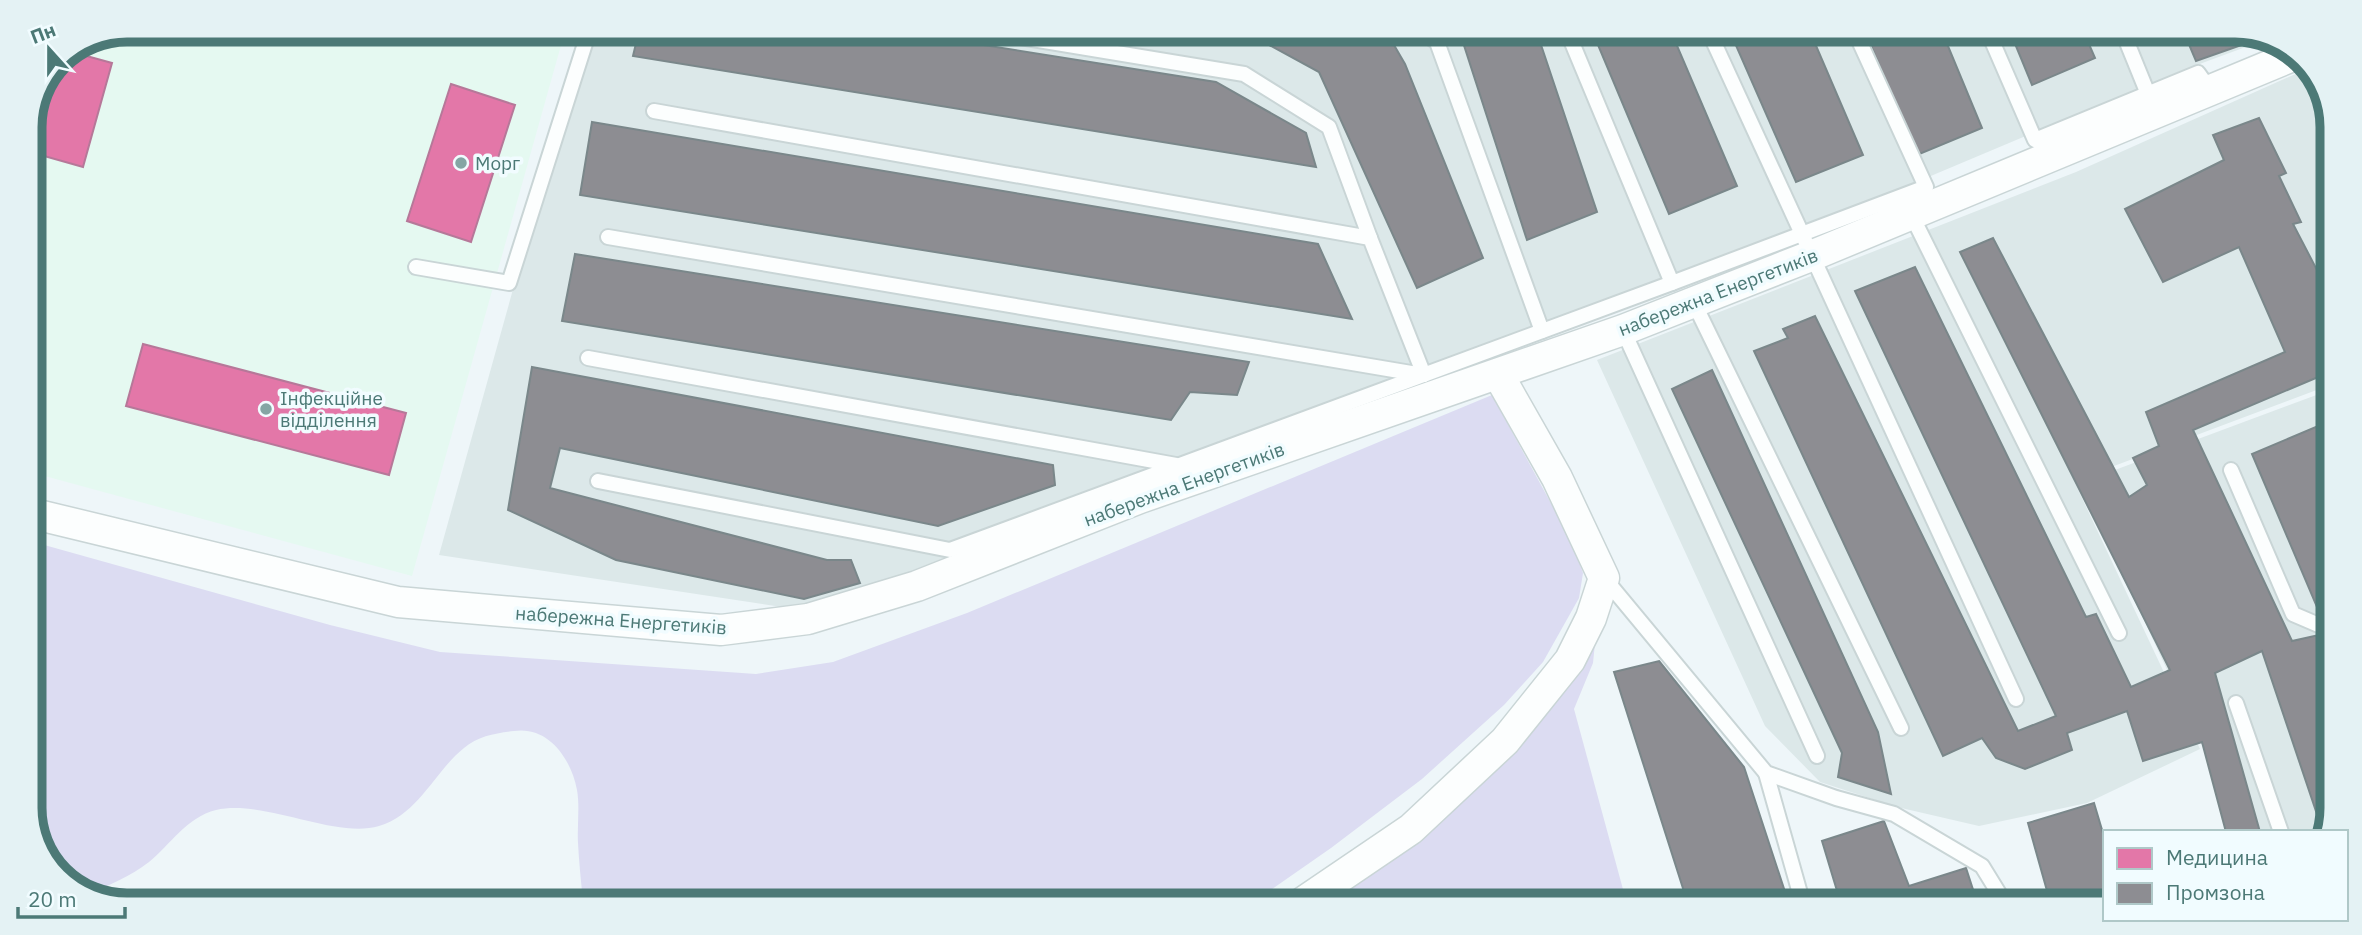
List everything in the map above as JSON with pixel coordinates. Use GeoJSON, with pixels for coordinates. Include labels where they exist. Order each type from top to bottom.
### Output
{"type":"FeatureCollection","features":[{"type":"Feature","properties":{"kind":"street","name":"набережна Енергетиків"},"geometry":{"type":"LineString","coordinates":[[42,516],[398,603],[720,629],[808,619],[917,586],[1140,498],[1694,303],[1806,245],[1911,214],[2285,59]]}},
{"type":"Feature","properties":{"kind":"street"},"geometry":{"type":"LineString","coordinates":[[1317,893],[1411,829],[1505,741],[1570,660],[1591,618],[1604,578],[1557,478],[1498,374]]}},
{"type":"Feature","properties":{"kind":"lane"},"geometry":{"type":"LineString","coordinates":[[416,267],[509,284],[586,42]]}},
{"type":"Feature","properties":{"kind":"lane"},"geometry":{"type":"LineString","coordinates":[[1050,42],[1244,74],[1329,127],[1424,375]]}},
{"type":"Feature","properties":{"kind":"lane"},"geometry":{"type":"LineString","coordinates":[[1437,42],[1542,331]]}},
{"type":"Feature","properties":{"kind":"lane"},"geometry":{"type":"LineString","coordinates":[[1572,42],[1672,283]]}},
{"type":"Feature","properties":{"kind":"lane"},"geometry":{"type":"LineString","coordinates":[[1714,42],[2016,699]]}},
{"type":"Feature","properties":{"kind":"lane"},"geometry":{"type":"LineString","coordinates":[[598,481],[950,550],[1672,283],[1806,245],[1926,187],[1860,42]]}},
{"type":"Feature","properties":{"kind":"lane"},"geometry":{"type":"LineString","coordinates":[[1992,42],[2035,140],[2198,73],[2211,91]]}},
{"type":"Feature","properties":{"kind":"lane"},"geometry":{"type":"LineString","coordinates":[[2126,42],[2148,94]]}},
{"type":"Feature","properties":{"kind":"lane"},"geometry":{"type":"LineString","coordinates":[[654,111],[1370,238]]}},
{"type":"Feature","properties":{"kind":"lane"},"geometry":{"type":"LineString","coordinates":[[1911,214],[2119,633]]}},
{"type":"Feature","properties":{"kind":"lane"},"geometry":{"type":"LineString","coordinates":[[608,237],[1424,375]]}},
{"type":"Feature","properties":{"kind":"lane"},"geometry":{"type":"LineString","coordinates":[[1694,303],[1901,727]]}},
{"type":"Feature","properties":{"kind":"lane"},"geometry":{"type":"LineString","coordinates":[[1622,330],[1817,756]]}},
{"type":"Feature","properties":{"kind":"lane"},"geometry":{"type":"LineString","coordinates":[[588,358],[1178,465]]}},
{"type":"Feature","properties":{"kind":"lane"},"geometry":{"type":"LineString","coordinates":[[2231,470],[2293,614],[2320,626]]}},
{"type":"Feature","properties":{"kind":"lane"},"geometry":{"type":"LineString","coordinates":[[1604,578],[1766,772],[1800,893]]}},
{"type":"Feature","properties":{"kind":"lane"},"geometry":{"type":"LineString","coordinates":[[2236,702],[2280,830]]}},
{"type":"Feature","properties":{"kind":"lane"},"geometry":{"type":"LineString","coordinates":[[1766,772],[1836,798],[1894,814],[1982,866],[1999,893]]}},
{"type":"Feature","properties":{"kind":"shaded area"},"geometry":{"type":"Polygon","coordinates":[[[127,42],[562,42],[412,576],[42,475],[42,127],[48,95],[54,84],[84,84],[84,54],[95,48],[127,42]]]}},
{"type":"Feature","properties":{"kind":"shaded area"},"geometry":{"type":"Polygon","coordinates":[[[582,42],[2235,42],[2253,44],[2178,72],[1926,178],[808,611],[439,555],[582,42]]]}},
{"type":"Feature","properties":{"kind":"shaded area"},"geometry":{"type":"Polygon","coordinates":[[[2299,72],[2309,85],[2318,110],[2320,389],[2074,481],[2200,749],[2087,803],[1979,826],[1897,807],[1820,782],[1765,726],[1597,360],[2076,172],[2299,72]]]}},
{"type":"Feature","properties":{"kind":"shaded area"},"geometry":{"type":"Polygon","coordinates":[[[2320,394],[2320,808],[2316,830],[2228,830],[2203,747],[2080,483],[2320,394]]]}},
{"type":"Feature","properties":{"kind":"shaded area"},"geometry":{"type":"Polygon","coordinates":[[[1492,395],[1571,540],[1583,573],[1579,598],[1543,662],[1504,705],[1422,779],[1266,893],[582,893],[578,796],[574,778],[556,747],[547,739],[526,731],[494,734],[469,744],[453,758],[416,802],[393,820],[379,826],[361,829],[321,824],[256,810],[216,810],[188,825],[142,867],[102,889],[89,884],[67,868],[53,850],[44,825],[42,544],[330,625],[440,652],[756,674],[833,662],[967,613],[1492,395]]]}},
{"type":"Feature","properties":{"kind":"shaded area"},"geometry":{"type":"Polygon","coordinates":[[[1596,633],[1593,663],[1574,709],[1624,893],[1314,893],[1364,858],[1596,633]]]}},
{"type":"Feature","properties":{"kind":"building: Медицина"},"geometry":{"type":"Polygon","coordinates":[[[84,55],[112,63],[83,167],[42,155],[44,110],[54,84],[84,84],[84,55]]]}},
{"type":"Feature","properties":{"kind":"building: Медицина","name":"Морг"},"geometry":{"type":"Polygon","coordinates":[[[451,84],[515,105],[471,242],[407,221],[451,84]]]}},
{"type":"Feature","properties":{"kind":"building: Медицина","name":"Інфекційне відділення"},"geometry":{"type":"Polygon","coordinates":[[[143,344],[406,413],[389,475],[126,406],[143,344]]]}},
{"type":"Feature","properties":{"kind":"building: Промзона"},"geometry":{"type":"Polygon","coordinates":[[[636,42],[965,42],[1216,82],[1306,133],[1316,167],[633,56],[636,42]]]}},
{"type":"Feature","properties":{"kind":"building: Промзона"},"geometry":{"type":"Polygon","coordinates":[[[1264,42],[1392,42],[1405,64],[1483,258],[1417,288],[1319,72],[1264,42]]]}},
{"type":"Feature","properties":{"kind":"building: Промзона"},"geometry":{"type":"Polygon","coordinates":[[[1463,42],[1540,42],[1597,212],[1527,240],[1463,42]]]}},
{"type":"Feature","properties":{"kind":"building: Промзона"},"geometry":{"type":"Polygon","coordinates":[[[1597,42],[1675,42],[1737,186],[1669,214],[1597,42]]]}},
{"type":"Feature","properties":{"kind":"building: Промзона"},"geometry":{"type":"Polygon","coordinates":[[[1735,42],[1814,42],[1863,155],[1796,182],[1735,42]]]}},
{"type":"Feature","properties":{"kind":"building: Промзона"},"geometry":{"type":"Polygon","coordinates":[[[1869,42],[1946,42],[1982,128],[1917,155],[1869,42]]]}},
{"type":"Feature","properties":{"kind":"building: Промзона"},"geometry":{"type":"Polygon","coordinates":[[[2014,42],[2088,42],[2095,58],[2032,85],[2014,42]]]}},
{"type":"Feature","properties":{"kind":"building: Промзона"},"geometry":{"type":"Polygon","coordinates":[[[2188,42],[2246,43],[2196,61],[2188,42]]]}},
{"type":"Feature","properties":{"kind":"building: Промзона"},"geometry":{"type":"Polygon","coordinates":[[[2259,118],[2286,173],[2279,176],[2301,222],[2293,224],[2320,276],[2320,376],[2193,430],[2292,641],[2320,635],[2319,819],[2262,651],[2215,673],[2259,830],[2225,830],[2202,742],[2143,761],[2127,711],[2067,733],[2072,750],[2025,769],[1996,758],[1982,738],[1943,756],[1754,351],[1788,338],[1783,329],[1815,316],[2018,731],[2056,716],[1855,291],[1915,267],[2086,617],[2096,614],[2131,687],[2170,670],[1960,252],[1993,238],[2129,497],[2147,485],[2133,458],[2159,446],[2146,412],[2285,352],[2239,247],[2163,282],[2125,209],[2224,160],[2213,135],[2259,118]]]}},
{"type":"Feature","properties":{"kind":"building: Промзона"},"geometry":{"type":"Polygon","coordinates":[[[592,122],[1318,244],[1352,319],[580,195],[592,122]]]}},
{"type":"Feature","properties":{"kind":"building: Промзона"},"geometry":{"type":"Polygon","coordinates":[[[575,254],[1249,362],[1237,395],[1190,392],[1171,420],[562,321],[575,254]]]}},
{"type":"Feature","properties":{"kind":"building: Промзона"},"geometry":{"type":"Polygon","coordinates":[[[532,367],[1053,465],[1055,485],[938,526],[560,448],[550,488],[827,560],[851,560],[860,583],[804,599],[616,560],[508,510],[532,367]]]}},
{"type":"Feature","properties":{"kind":"building: Промзона"},"geometry":{"type":"Polygon","coordinates":[[[1712,370],[1878,732],[1891,794],[1838,777],[1842,753],[1672,389],[1712,370]]]}},
{"type":"Feature","properties":{"kind":"building: Промзона"},"geometry":{"type":"Polygon","coordinates":[[[2320,425],[2320,614],[2252,454],[2320,425]]]}},
{"type":"Feature","properties":{"kind":"building: Промзона"},"geometry":{"type":"Polygon","coordinates":[[[1659,661],[1744,767],[1785,893],[1684,893],[1614,672],[1659,661]]]}},
{"type":"Feature","properties":{"kind":"building: Промзона"},"geometry":{"type":"Polygon","coordinates":[[[2094,803],[2103,833],[2103,893],[2048,893],[2028,823],[2094,803]]]}},
{"type":"Feature","properties":{"kind":"building: Промзона"},"geometry":{"type":"Polygon","coordinates":[[[1884,821],[1909,886],[1966,868],[1974,893],[1838,893],[1822,841],[1884,821]]]}},
{"type":"Feature","properties":{"kind":"place","name":"Морг"},"geometry":{"type":"Point","coordinates":[461,163]}},
{"type":"Feature","properties":{"kind":"place","name":"Інфекційне відділення"},"geometry":{"type":"Point","coordinates":[266,409]}}]}
